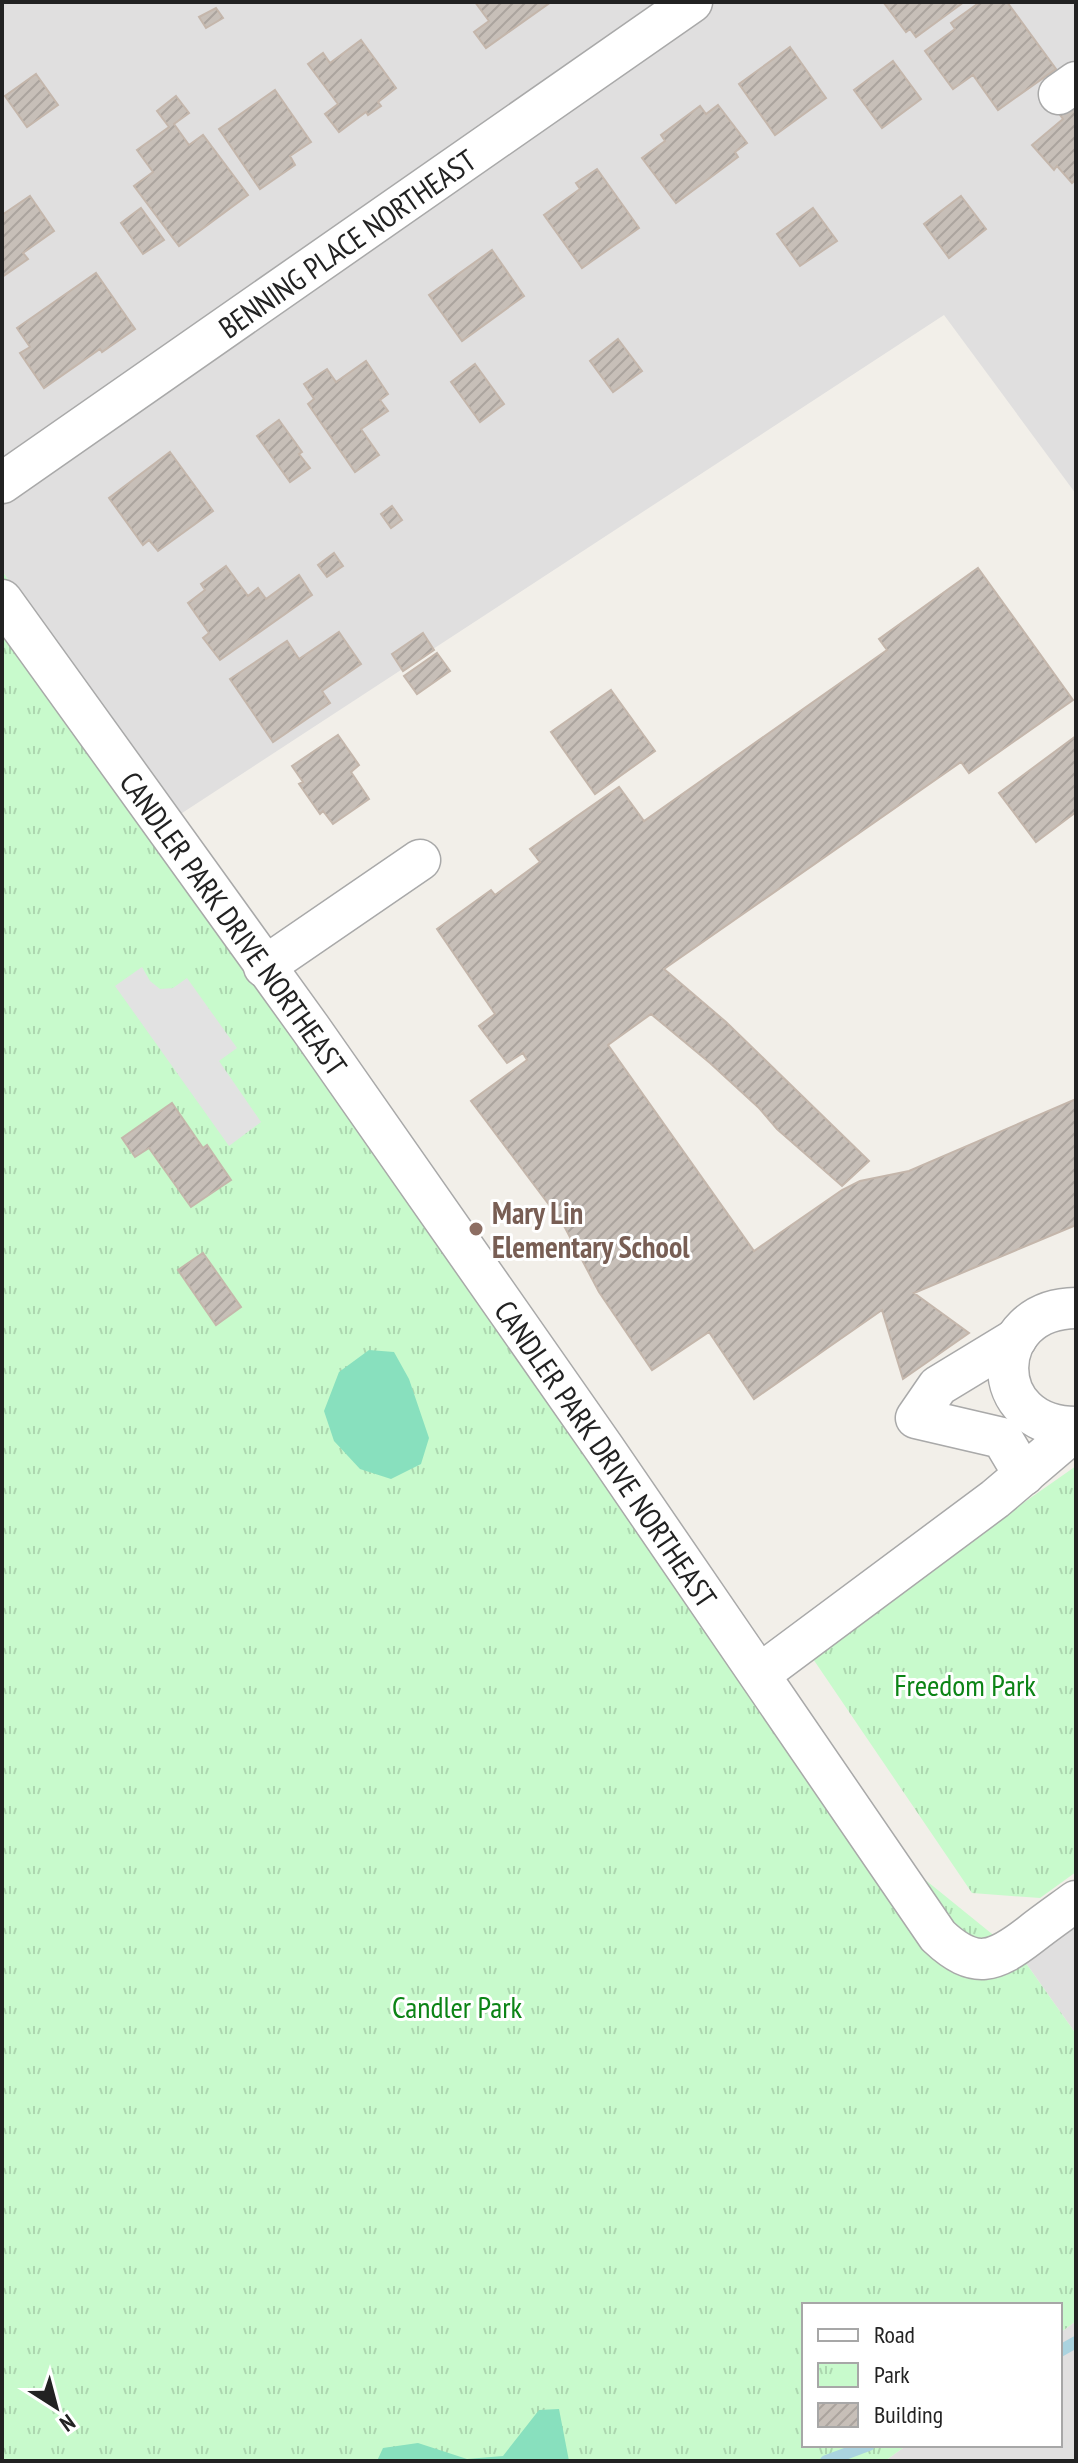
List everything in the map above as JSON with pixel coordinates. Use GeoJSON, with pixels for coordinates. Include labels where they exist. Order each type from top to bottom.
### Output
{"type":"FeatureCollection","features":[{"type":"Feature","properties":{"kind":"street","name":"BENNING PLACE NORTHEAST"},"geometry":{"type":"LineString","coordinates":[[2,483],[692,2]]}},
{"type":"Feature","properties":{"kind":"street","name":"CANDLER PARK DRIVE NORTHEAST"},"geometry":{"type":"LineString","coordinates":[[2,600],[321,1042],[760,1674],[931,1927],[946,1944],[984,1959],[1004,1954],[1076,1901]]}},
{"type":"Feature","properties":{"kind":"street"},"geometry":{"type":"LineString","coordinates":[[264,967],[420,860]]}},
{"type":"Feature","properties":{"kind":"street"},"geometry":{"type":"LineString","coordinates":[[1024,1475],[1002,1438],[916,1418],[938,1386],[1017,1338],[1036,1317],[1058,1308],[1076,1308]]}},
{"type":"Feature","properties":{"kind":"street"},"geometry":{"type":"LineString","coordinates":[[1017,1338],[1009,1355],[1009,1379],[1017,1401],[1034,1418],[1056,1427],[1076,1429]]}},
{"type":"Feature","properties":{"kind":"street"},"geometry":{"type":"LineString","coordinates":[[760,1674],[995,1499],[1076,1429]]}},
{"type":"Feature","properties":{"kind":"shaded area"},"geometry":{"type":"Polygon","coordinates":[[[2,2],[1076,2],[1076,494],[944,315],[176,817],[2,571],[2,2]]]}},
{"type":"Feature","properties":{"kind":"shaded area"},"geometry":{"type":"Polygon","coordinates":[[[142,967],[150,981],[160,989],[173,988],[187,978],[237,1048],[219,1061],[261,1122],[229,1146],[115,986],[142,967]]]}},
{"type":"Feature","properties":{"kind":"shaded area"},"geometry":{"type":"Polygon","coordinates":[[[1076,1921],[1076,2034],[1023,1959],[1076,1921]]]}},
{"type":"Feature","properties":{"kind":"shaded area"},"geometry":{"type":"Polygon","coordinates":[[[1076,2321],[1076,2461],[885,2461],[904,2447],[1062,2447],[1062,2332],[1076,2321]]]}},
{"type":"Feature","properties":{"kind":"green space","name":"Candler Park"},"geometry":{"type":"Polygon","coordinates":[[[2,571],[923,1878],[1023,1959],[1076,2034],[1076,2321],[1062,2332],[1062,2303],[802,2303],[802,2447],[904,2447],[885,2461],[2,2461],[2,571]]]}},
{"type":"Feature","properties":{"kind":"green space"},"geometry":{"type":"Polygon","coordinates":[[[369,1350],[394,1352],[409,1379],[429,1438],[421,1464],[391,1479],[360,1469],[334,1441],[324,1411],[339,1372],[369,1350]]]}},
{"type":"Feature","properties":{"kind":"green space","name":"Freedom Park"},"geometry":{"type":"Polygon","coordinates":[[[1076,1466],[1076,1872],[1040,1898],[972,1893],[809,1653],[1076,1466]]]}},
{"type":"Feature","properties":{"kind":"green space"},"geometry":{"type":"Polygon","coordinates":[[[559,2409],[569,2461],[377,2461],[383,2448],[418,2443],[467,2459],[503,2456],[539,2410],[559,2409]]]}},
{"type":"Feature","properties":{"kind":"building"},"geometry":{"type":"Polygon","coordinates":[[[475,2],[551,2],[486,48],[474,32],[489,21],[475,2]]]}},
{"type":"Feature","properties":{"kind":"building"},"geometry":{"type":"Polygon","coordinates":[[[964,2],[916,37],[910,29],[906,32],[884,3],[964,2]]]}},
{"type":"Feature","properties":{"kind":"building"},"geometry":{"type":"Polygon","coordinates":[[[980,2],[1007,2],[1056,69],[998,110],[973,75],[953,89],[925,51],[955,29],[951,23],[980,2]]]}},
{"type":"Feature","properties":{"kind":"building"},"geometry":{"type":"Polygon","coordinates":[[[216,8],[223,18],[206,28],[199,17],[216,8]]]}},
{"type":"Feature","properties":{"kind":"building"},"geometry":{"type":"Polygon","coordinates":[[[361,40],[396,88],[378,102],[381,106],[368,115],[366,112],[339,132],[325,114],[338,104],[308,64],[323,53],[330,63],[361,40]]]}},
{"type":"Feature","properties":{"kind":"building"},"geometry":{"type":"Polygon","coordinates":[[[790,47],[826,98],[775,135],[739,84],[790,47]]]}},
{"type":"Feature","properties":{"kind":"building"},"geometry":{"type":"Polygon","coordinates":[[[893,61],[921,99],[882,128],[854,90],[893,61]]]}},
{"type":"Feature","properties":{"kind":"building"},"geometry":{"type":"Polygon","coordinates":[[[36,74],[58,105],[27,127],[5,96],[36,74]]]}},
{"type":"Feature","properties":{"kind":"building"},"geometry":{"type":"Polygon","coordinates":[[[275,90],[311,142],[290,156],[295,165],[260,189],[219,129],[275,90]]]}},
{"type":"Feature","properties":{"kind":"building"},"geometry":{"type":"Polygon","coordinates":[[[1076,94],[1076,179],[1072,183],[1057,166],[1054,170],[1032,145],[1063,119],[1057,111],[1076,94]]]}},
{"type":"Feature","properties":{"kind":"building"},"geometry":{"type":"Polygon","coordinates":[[[176,96],[189,113],[174,124],[189,145],[203,135],[248,195],[179,246],[134,186],[153,172],[137,150],[169,127],[157,111],[176,96]]]}},
{"type":"Feature","properties":{"kind":"building"},"geometry":{"type":"Polygon","coordinates":[[[718,105],[747,143],[735,152],[738,157],[676,203],[642,158],[665,141],[661,135],[700,106],[706,114],[718,105]]]}},
{"type":"Feature","properties":{"kind":"building"},"geometry":{"type":"Polygon","coordinates":[[[597,169],[639,228],[582,268],[544,215],[580,189],[576,183],[597,169]]]}},
{"type":"Feature","properties":{"kind":"building"},"geometry":{"type":"Polygon","coordinates":[[[30,196],[54,231],[23,253],[28,259],[2,277],[2,215],[30,196]]]}},
{"type":"Feature","properties":{"kind":"building"},"geometry":{"type":"Polygon","coordinates":[[[961,196],[986,229],[949,258],[924,224],[961,196]]]}},
{"type":"Feature","properties":{"kind":"building"},"geometry":{"type":"Polygon","coordinates":[[[141,208],[164,240],[143,254],[121,223],[141,208]]]}},
{"type":"Feature","properties":{"kind":"building"},"geometry":{"type":"Polygon","coordinates":[[[813,208],[837,241],[800,266],[777,234],[813,208]]]}},
{"type":"Feature","properties":{"kind":"building"},"geometry":{"type":"Polygon","coordinates":[[[492,250],[524,296],[462,341],[429,295],[492,250]]]}},
{"type":"Feature","properties":{"kind":"building"},"geometry":{"type":"Polygon","coordinates":[[[96,273],[135,329],[44,388],[20,353],[30,347],[17,328],[96,273]]]}},
{"type":"Feature","properties":{"kind":"building"},"geometry":{"type":"Polygon","coordinates":[[[618,339],[642,371],[613,392],[590,361],[618,339]]]}},
{"type":"Feature","properties":{"kind":"building"},"geometry":{"type":"Polygon","coordinates":[[[366,361],[388,394],[380,400],[388,411],[361,429],[379,455],[355,472],[308,404],[314,399],[304,384],[327,369],[336,382],[366,361]]]}},
{"type":"Feature","properties":{"kind":"building"},"geometry":{"type":"Polygon","coordinates":[[[475,364],[504,404],[480,422],[451,382],[475,364]]]}},
{"type":"Feature","properties":{"kind":"building"},"geometry":{"type":"Polygon","coordinates":[[[279,420],[310,468],[290,482],[257,436],[279,420]]]}},
{"type":"Feature","properties":{"kind":"building"},"geometry":{"type":"Polygon","coordinates":[[[170,452],[213,511],[158,551],[149,540],[143,545],[109,498],[170,452]]]}},
{"type":"Feature","properties":{"kind":"building"},"geometry":{"type":"Polygon","coordinates":[[[392,506],[402,520],[391,528],[381,514],[392,506]]]}},
{"type":"Feature","properties":{"kind":"building"},"geometry":{"type":"Polygon","coordinates":[[[334,553],[343,566],[327,577],[318,565],[334,553]]]}},
{"type":"Feature","properties":{"kind":"building"},"geometry":{"type":"Polygon","coordinates":[[[226,566],[248,596],[258,588],[266,599],[299,575],[312,595],[220,660],[203,638],[209,633],[188,603],[205,590],[201,584],[226,566]]]}},
{"type":"Feature","properties":{"kind":"building","name":"Mary Lin Elementary School"},"geometry":{"type":"Polygon","coordinates":[[[978,568],[1073,700],[969,773],[961,762],[664,969],[726,1022],[869,1161],[842,1186],[777,1129],[710,1063],[651,1014],[608,1045],[754,1251],[842,1190],[860,1181],[909,1171],[1076,1099],[1076,1225],[914,1293],[969,1333],[903,1379],[882,1310],[754,1399],[709,1332],[652,1370],[599,1292],[562,1222],[471,1101],[527,1060],[523,1053],[507,1063],[479,1026],[495,1014],[437,929],[491,890],[495,895],[540,862],[530,849],[619,787],[644,821],[887,650],[879,639],[978,568]]]}},
{"type":"Feature","properties":{"kind":"building"},"geometry":{"type":"Polygon","coordinates":[[[339,632],[361,664],[322,691],[330,703],[273,742],[230,679],[287,641],[299,659],[339,632]]]}},
{"type":"Feature","properties":{"kind":"building"},"geometry":{"type":"Polygon","coordinates":[[[423,633],[434,650],[403,671],[392,654],[423,633]]]}},
{"type":"Feature","properties":{"kind":"building"},"geometry":{"type":"Polygon","coordinates":[[[437,653],[450,671],[417,694],[404,676],[437,653]]]}},
{"type":"Feature","properties":{"kind":"building"},"geometry":{"type":"Polygon","coordinates":[[[611,690],[655,751],[595,794],[551,732],[611,690]]]}},
{"type":"Feature","properties":{"kind":"building"},"geometry":{"type":"Polygon","coordinates":[[[338,735],[359,765],[351,772],[369,799],[333,824],[323,811],[320,814],[299,784],[303,782],[292,766],[338,735]]]}},
{"type":"Feature","properties":{"kind":"building"},"geometry":{"type":"Polygon","coordinates":[[[1076,736],[1076,812],[1036,842],[999,793],[1076,736]]]}},
{"type":"Feature","properties":{"kind":"building"},"geometry":{"type":"Polygon","coordinates":[[[172,1103],[203,1148],[207,1145],[231,1180],[191,1207],[149,1148],[135,1157],[122,1138],[172,1103]]]}},
{"type":"Feature","properties":{"kind":"building"},"geometry":{"type":"Polygon","coordinates":[[[203,1253],[241,1307],[216,1325],[178,1270],[203,1253]]]}},
{"type":"Feature","properties":{"kind":"waterway"},"geometry":{"type":"LineString","coordinates":[[1062,2350],[1076,2342]]}},
{"type":"Feature","properties":{"kind":"waterway"},"geometry":{"type":"LineString","coordinates":[[826,2461],[864,2447]]}},
{"type":"Feature","properties":{"kind":"place","name":"Mary Lin Elementary School"},"geometry":{"type":"Point","coordinates":[476,1229]}}]}
